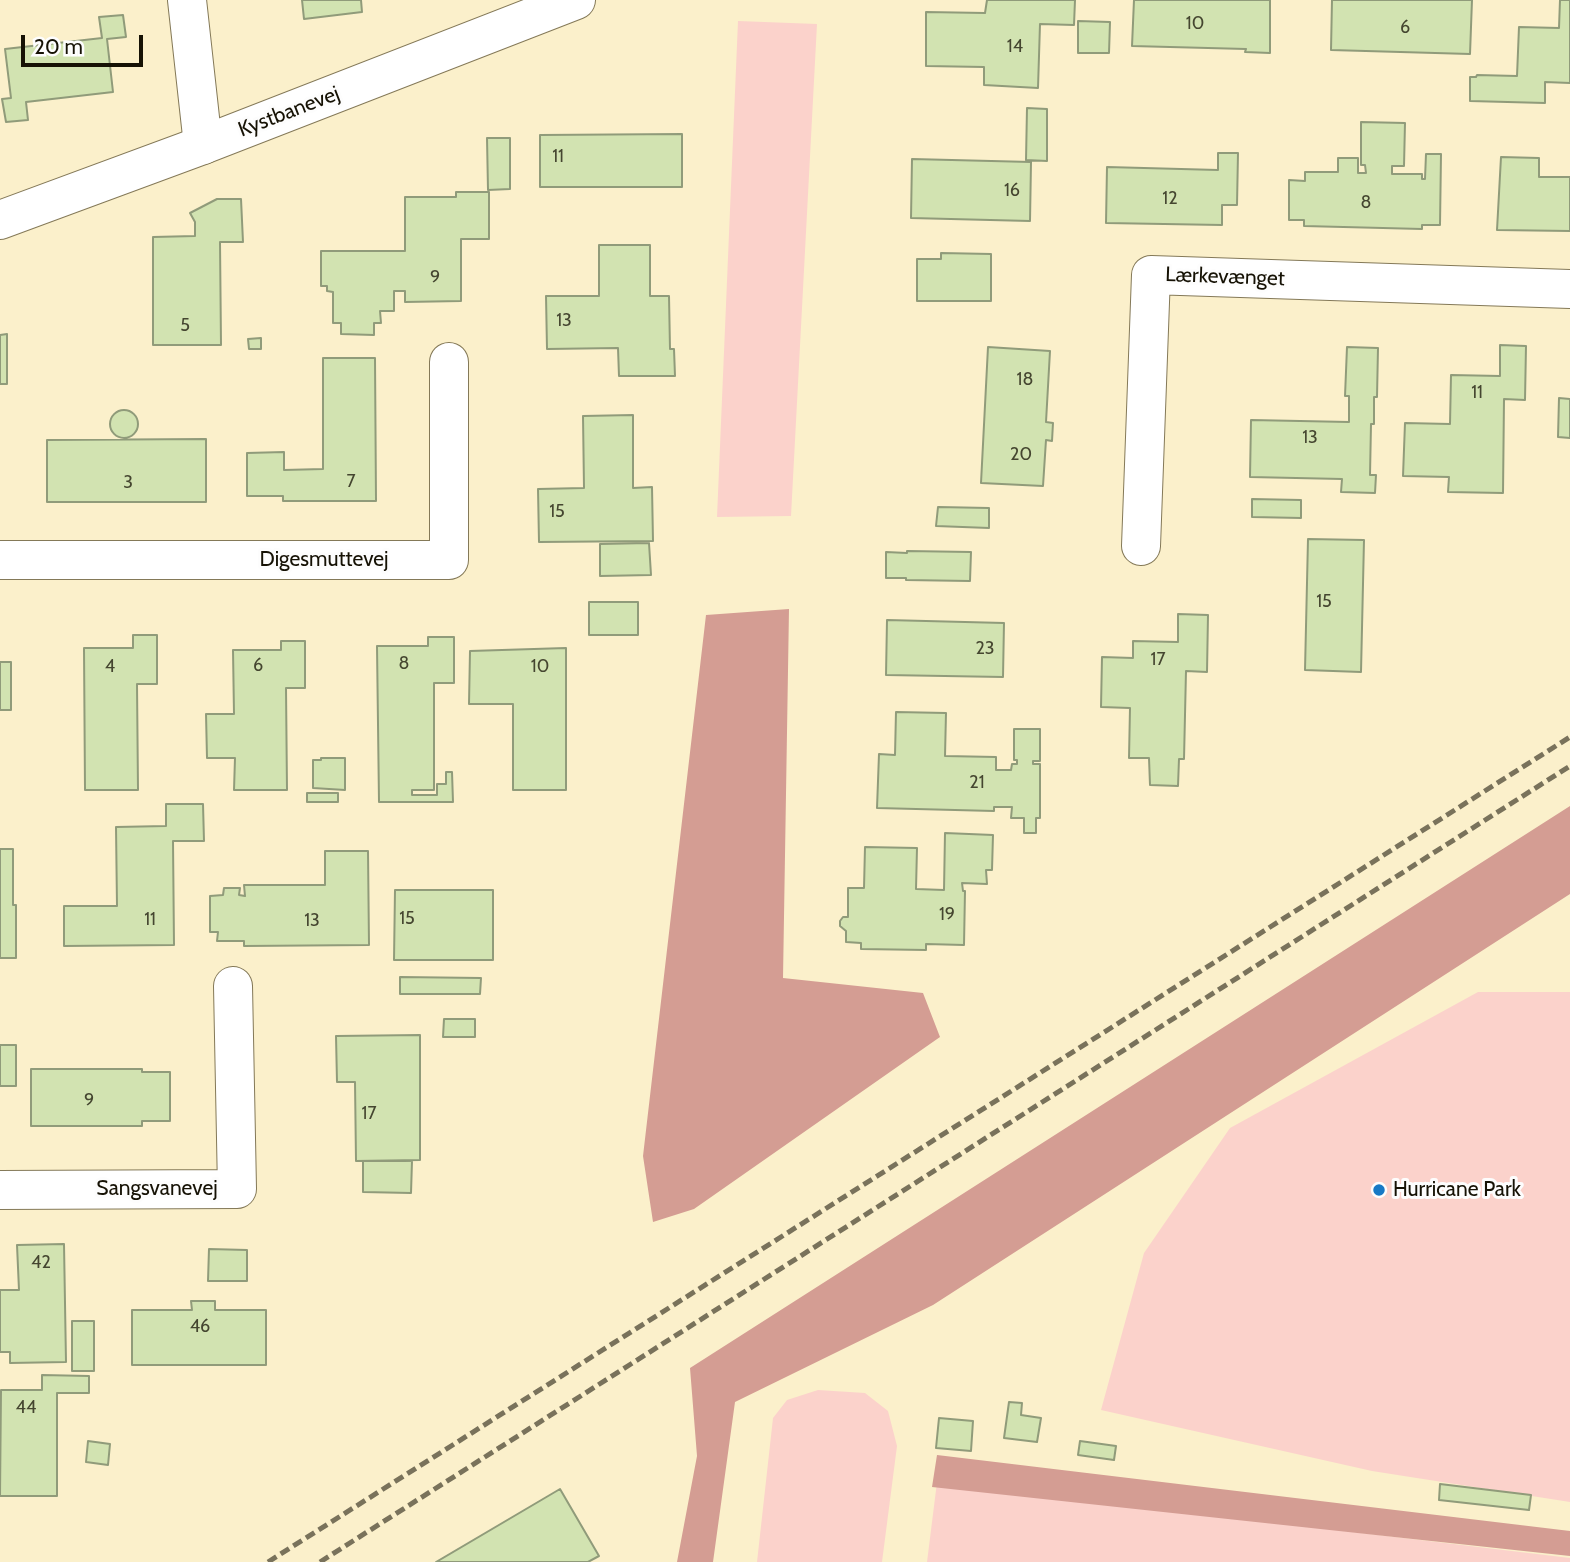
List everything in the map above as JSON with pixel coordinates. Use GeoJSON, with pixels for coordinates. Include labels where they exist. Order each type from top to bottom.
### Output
{"type":"FeatureCollection","features":[{"type":"Feature","properties":{"kind":"street"},"geometry":{"type":"LineString","coordinates":[[187,0],[203,145]]}},
{"type":"Feature","properties":{"kind":"street","name":"Kystbanevej"},"geometry":{"type":"LineString","coordinates":[[0,220],[203,145],[530,9],[576,0]]}},
{"type":"Feature","properties":{"kind":"street","name":"Lærkevænget"},"geometry":{"type":"LineString","coordinates":[[1141,546],[1151,275],[1570,289]]}},
{"type":"Feature","properties":{"kind":"street","name":"Digesmuttevej"},"geometry":{"type":"LineString","coordinates":[[0,560],[449,560],[449,362]]}},
{"type":"Feature","properties":{"kind":"street","name":"Sangsvanevej"},"geometry":{"type":"LineString","coordinates":[[0,1190],[237,1188],[233,986]]}},
{"type":"Feature","properties":{"kind":"shaded area"},"geometry":{"type":"Polygon","coordinates":[[[738,21],[817,24],[791,516],[717,517],[738,21]]]}},
{"type":"Feature","properties":{"kind":"shaded area"},"geometry":{"type":"Polygon","coordinates":[[[789,609],[783,978],[923,993],[940,1037],[694,1209],[653,1222],[643,1156],[706,615],[789,609]]]}},
{"type":"Feature","properties":{"kind":"shaded area"},"geometry":{"type":"Polygon","coordinates":[[[1570,806],[1570,894],[933,1305],[735,1402],[713,1562],[677,1562],[697,1456],[690,1368],[1570,806]]]}},
{"type":"Feature","properties":{"kind":"shaded area","name":"Hurricane Park"},"geometry":{"type":"Polygon","coordinates":[[[1478,992],[1570,992],[1570,1502],[1372,1471],[1101,1410],[1144,1253],[1230,1128],[1478,992]]]}},
{"type":"Feature","properties":{"kind":"shaded area"},"geometry":{"type":"Polygon","coordinates":[[[818,1390],[865,1393],[888,1411],[897,1446],[882,1562],[757,1562],[773,1418],[787,1400],[818,1390]]]}},
{"type":"Feature","properties":{"kind":"shaded area"},"geometry":{"type":"Polygon","coordinates":[[[937,1455],[1570,1531],[1570,1556],[932,1487],[937,1455]]]}},
{"type":"Feature","properties":{"kind":"shaded area"},"geometry":{"type":"Polygon","coordinates":[[[937,1482],[1570,1558],[1570,1562],[927,1562],[937,1482]]]}},
{"type":"Feature","properties":{"kind":"building"},"geometry":{"type":"Polygon","coordinates":[[[302,0],[361,0],[362,12],[304,19],[302,0]]]}},
{"type":"Feature","properties":{"kind":"building"},"geometry":{"type":"Polygon","coordinates":[[[987,0],[1075,0],[1074,25],[1040,24],[1038,88],[984,85],[984,67],[926,66],[926,12],[985,13],[987,0]]]}},
{"type":"Feature","properties":{"kind":"building"},"geometry":{"type":"Polygon","coordinates":[[[1134,0],[1270,0],[1270,53],[1245,52],[1246,49],[1132,46],[1134,0]]]}},
{"type":"Feature","properties":{"kind":"building"},"geometry":{"type":"Polygon","coordinates":[[[1332,0],[1472,0],[1470,54],[1331,50],[1332,0]]]}},
{"type":"Feature","properties":{"kind":"building"},"geometry":{"type":"Polygon","coordinates":[[[1560,0],[1570,0],[1570,83],[1545,82],[1545,103],[1470,101],[1470,77],[1517,76],[1519,27],[1559,28],[1560,0]]]}},
{"type":"Feature","properties":{"kind":"building"},"geometry":{"type":"Polygon","coordinates":[[[123,15],[126,37],[107,39],[113,92],[26,102],[28,120],[6,122],[2,99],[11,98],[5,49],[102,38],[99,17],[123,15]]]}},
{"type":"Feature","properties":{"kind":"building"},"geometry":{"type":"Polygon","coordinates":[[[1078,21],[1110,22],[1109,53],[1078,53],[1078,21]]]}},
{"type":"Feature","properties":{"kind":"building"},"geometry":{"type":"Polygon","coordinates":[[[1027,108],[1047,109],[1047,161],[1026,160],[1027,108]]]}},
{"type":"Feature","properties":{"kind":"building"},"geometry":{"type":"Polygon","coordinates":[[[1361,122],[1405,123],[1404,166],[1392,166],[1392,174],[1422,174],[1422,179],[1425,179],[1426,154],[1441,154],[1440,225],[1422,225],[1422,229],[1304,226],[1304,220],[1289,220],[1289,180],[1305,181],[1305,172],[1338,172],[1338,158],[1358,158],[1358,173],[1366,173],[1365,165],[1361,165],[1361,122]]]}},
{"type":"Feature","properties":{"kind":"building"},"geometry":{"type":"Polygon","coordinates":[[[682,134],[682,187],[540,187],[540,135],[682,134]]]}},
{"type":"Feature","properties":{"kind":"building"},"geometry":{"type":"Polygon","coordinates":[[[487,138],[510,138],[510,189],[488,190],[487,138]]]}},
{"type":"Feature","properties":{"kind":"building"},"geometry":{"type":"Polygon","coordinates":[[[1218,153],[1238,153],[1237,205],[1222,205],[1222,225],[1106,223],[1107,167],[1218,170],[1218,153]]]}},
{"type":"Feature","properties":{"kind":"building"},"geometry":{"type":"Polygon","coordinates":[[[1501,157],[1539,158],[1539,177],[1570,177],[1570,231],[1497,230],[1501,157]]]}},
{"type":"Feature","properties":{"kind":"building"},"geometry":{"type":"Polygon","coordinates":[[[912,159],[1031,162],[1030,221],[911,218],[912,159]]]}},
{"type":"Feature","properties":{"kind":"building"},"geometry":{"type":"Polygon","coordinates":[[[456,192],[489,192],[489,239],[461,239],[461,301],[405,302],[405,291],[394,291],[394,311],[380,311],[381,323],[374,323],[374,335],[341,334],[341,323],[333,323],[333,292],[327,291],[327,286],[321,286],[321,251],[405,251],[405,197],[456,197],[456,192]]]}},
{"type":"Feature","properties":{"kind":"building"},"geometry":{"type":"Polygon","coordinates":[[[217,199],[241,199],[243,242],[220,242],[221,345],[153,345],[153,237],[195,236],[195,222],[190,213],[217,199]]]}},
{"type":"Feature","properties":{"kind":"building"},"geometry":{"type":"Polygon","coordinates":[[[599,245],[650,245],[650,296],[669,296],[670,349],[674,349],[675,376],[619,376],[618,348],[547,349],[546,296],[599,296],[599,245]]]}},
{"type":"Feature","properties":{"kind":"building"},"geometry":{"type":"Polygon","coordinates":[[[941,253],[991,254],[991,301],[917,301],[917,259],[941,259],[941,253]]]}},
{"type":"Feature","properties":{"kind":"building"},"geometry":{"type":"Polygon","coordinates":[[[7,334],[7,384],[0,384],[0,335],[7,334]]]}},
{"type":"Feature","properties":{"kind":"building"},"geometry":{"type":"Polygon","coordinates":[[[261,338],[261,349],[249,349],[248,339],[261,338]]]}},
{"type":"Feature","properties":{"kind":"building"},"geometry":{"type":"Polygon","coordinates":[[[1500,345],[1526,346],[1525,400],[1504,399],[1503,493],[1448,492],[1449,477],[1403,476],[1405,423],[1450,424],[1451,375],[1500,376],[1500,345]]]}},
{"type":"Feature","properties":{"kind":"building"},"geometry":{"type":"Polygon","coordinates":[[[988,347],[1050,351],[1046,422],[1053,423],[1052,441],[1046,440],[1043,486],[981,483],[988,347]]]}},
{"type":"Feature","properties":{"kind":"building"},"geometry":{"type":"Polygon","coordinates":[[[1347,347],[1378,348],[1377,397],[1374,397],[1374,424],[1371,424],[1370,475],[1376,475],[1375,493],[1341,492],[1342,479],[1250,477],[1251,420],[1349,422],[1349,396],[1345,396],[1347,347]]]}},
{"type":"Feature","properties":{"kind":"building"},"geometry":{"type":"Polygon","coordinates":[[[323,358],[375,358],[376,501],[283,501],[283,496],[247,496],[247,453],[284,452],[284,470],[323,469],[323,358]]]}},
{"type":"Feature","properties":{"kind":"building"},"geometry":{"type":"Polygon","coordinates":[[[1559,398],[1570,399],[1570,438],[1558,437],[1559,398]]]}},
{"type":"Feature","properties":{"kind":"building"},"geometry":{"type":"Polygon","coordinates":[[[124,410],[134,414],[138,424],[134,434],[124,438],[114,434],[110,424],[114,414],[124,410]]]}},
{"type":"Feature","properties":{"kind":"building"},"geometry":{"type":"Polygon","coordinates":[[[633,415],[633,488],[652,487],[653,541],[539,542],[538,489],[584,488],[583,416],[633,415]]]}},
{"type":"Feature","properties":{"kind":"building"},"geometry":{"type":"Polygon","coordinates":[[[206,439],[206,502],[47,502],[47,440],[206,439]]]}},
{"type":"Feature","properties":{"kind":"building"},"geometry":{"type":"Polygon","coordinates":[[[1252,499],[1301,500],[1301,518],[1252,517],[1252,499]]]}},
{"type":"Feature","properties":{"kind":"building"},"geometry":{"type":"Polygon","coordinates":[[[938,507],[989,508],[989,528],[936,526],[938,507]]]}},
{"type":"Feature","properties":{"kind":"building"},"geometry":{"type":"Polygon","coordinates":[[[1308,539],[1364,540],[1361,672],[1305,670],[1308,539]]]}},
{"type":"Feature","properties":{"kind":"building"},"geometry":{"type":"Polygon","coordinates":[[[649,543],[651,575],[600,576],[600,544],[649,543]]]}},
{"type":"Feature","properties":{"kind":"building"},"geometry":{"type":"Polygon","coordinates":[[[886,552],[971,552],[970,581],[886,578],[886,552]]]}},
{"type":"Feature","properties":{"kind":"building"},"geometry":{"type":"Polygon","coordinates":[[[589,602],[638,602],[638,635],[589,635],[589,602]]]}},
{"type":"Feature","properties":{"kind":"building"},"geometry":{"type":"Polygon","coordinates":[[[1178,614],[1208,615],[1207,672],[1186,671],[1184,759],[1179,759],[1178,786],[1150,785],[1149,758],[1129,758],[1130,708],[1101,707],[1102,657],[1133,658],[1133,641],[1178,642],[1178,614]]]}},
{"type":"Feature","properties":{"kind":"building"},"geometry":{"type":"Polygon","coordinates":[[[887,620],[1004,623],[1003,677],[886,675],[887,620]]]}},
{"type":"Feature","properties":{"kind":"building"},"geometry":{"type":"Polygon","coordinates":[[[133,635],[157,635],[157,684],[137,684],[138,790],[85,790],[84,648],[133,648],[133,635]]]}},
{"type":"Feature","properties":{"kind":"building"},"geometry":{"type":"Polygon","coordinates":[[[428,637],[454,637],[454,683],[434,683],[434,790],[412,790],[412,795],[437,795],[437,784],[446,784],[446,772],[452,772],[453,802],[379,802],[377,646],[428,646],[428,637]]]}},
{"type":"Feature","properties":{"kind":"building"},"geometry":{"type":"Polygon","coordinates":[[[281,641],[305,641],[305,688],[286,688],[287,790],[234,790],[235,758],[207,758],[206,714],[234,714],[233,650],[281,650],[281,641]]]}},
{"type":"Feature","properties":{"kind":"building"},"geometry":{"type":"Polygon","coordinates":[[[566,648],[566,790],[513,790],[513,704],[469,704],[470,651],[566,648]]]}},
{"type":"Feature","properties":{"kind":"building"},"geometry":{"type":"Polygon","coordinates":[[[0,662],[11,662],[11,710],[0,710],[0,662]]]}},
{"type":"Feature","properties":{"kind":"building"},"geometry":{"type":"Polygon","coordinates":[[[896,712],[946,713],[945,756],[996,757],[996,770],[1011,770],[1012,764],[1017,764],[1017,760],[1014,760],[1014,729],[1040,729],[1040,761],[1033,761],[1033,764],[1040,764],[1040,818],[1036,818],[1036,833],[1024,833],[1024,818],[1011,818],[1012,807],[994,807],[994,811],[877,808],[879,754],[895,755],[896,712]]]}},
{"type":"Feature","properties":{"kind":"building"},"geometry":{"type":"Polygon","coordinates":[[[345,758],[345,790],[313,788],[313,760],[345,758]]]}},
{"type":"Feature","properties":{"kind":"building"},"geometry":{"type":"Polygon","coordinates":[[[307,793],[338,793],[338,802],[307,802],[307,793]]]}},
{"type":"Feature","properties":{"kind":"building"},"geometry":{"type":"Polygon","coordinates":[[[166,804],[203,804],[204,841],[173,841],[174,945],[64,946],[64,906],[117,906],[116,827],[166,826],[166,804]]]}},
{"type":"Feature","properties":{"kind":"building"},"geometry":{"type":"Polygon","coordinates":[[[945,833],[993,835],[992,870],[986,870],[987,884],[962,883],[965,891],[964,945],[926,944],[926,950],[861,949],[861,943],[846,942],[846,931],[840,926],[840,921],[843,917],[848,917],[848,888],[864,888],[865,847],[917,848],[916,889],[944,890],[945,833]]]}},
{"type":"Feature","properties":{"kind":"building"},"geometry":{"type":"Polygon","coordinates":[[[0,849],[13,849],[16,958],[0,958],[0,849]]]}},
{"type":"Feature","properties":{"kind":"building"},"geometry":{"type":"Polygon","coordinates":[[[325,851],[368,851],[369,945],[244,946],[244,941],[217,941],[218,932],[210,932],[210,896],[223,895],[224,888],[240,888],[239,895],[245,896],[244,885],[325,885],[325,851]]]}},
{"type":"Feature","properties":{"kind":"building"},"geometry":{"type":"Polygon","coordinates":[[[395,890],[493,890],[493,960],[394,960],[395,890]]]}},
{"type":"Feature","properties":{"kind":"building"},"geometry":{"type":"Polygon","coordinates":[[[400,977],[481,978],[480,994],[400,994],[400,977]]]}},
{"type":"Feature","properties":{"kind":"building"},"geometry":{"type":"Polygon","coordinates":[[[444,1019],[475,1019],[475,1037],[443,1037],[444,1019]]]}},
{"type":"Feature","properties":{"kind":"building"},"geometry":{"type":"Polygon","coordinates":[[[420,1035],[420,1160],[356,1161],[355,1082],[337,1082],[336,1036],[420,1035]]]}},
{"type":"Feature","properties":{"kind":"building"},"geometry":{"type":"Polygon","coordinates":[[[0,1045],[16,1045],[16,1086],[0,1086],[0,1045]]]}},
{"type":"Feature","properties":{"kind":"building"},"geometry":{"type":"Polygon","coordinates":[[[31,1069],[142,1069],[142,1072],[170,1072],[170,1121],[142,1121],[142,1126],[31,1126],[31,1069]]]}},
{"type":"Feature","properties":{"kind":"building"},"geometry":{"type":"Polygon","coordinates":[[[363,1161],[412,1161],[411,1193],[363,1192],[363,1161]]]}},
{"type":"Feature","properties":{"kind":"building"},"geometry":{"type":"Polygon","coordinates":[[[64,1244],[66,1362],[10,1363],[10,1352],[0,1352],[0,1290],[19,1290],[17,1245],[64,1244]]]}},
{"type":"Feature","properties":{"kind":"building"},"geometry":{"type":"Polygon","coordinates":[[[209,1249],[247,1250],[247,1281],[208,1281],[209,1249]]]}},
{"type":"Feature","properties":{"kind":"building"},"geometry":{"type":"Polygon","coordinates":[[[191,1301],[215,1301],[215,1310],[266,1310],[266,1365],[132,1365],[132,1310],[192,1310],[191,1301]]]}},
{"type":"Feature","properties":{"kind":"building"},"geometry":{"type":"Polygon","coordinates":[[[72,1321],[94,1321],[94,1371],[72,1371],[72,1321]]]}},
{"type":"Feature","properties":{"kind":"building"},"geometry":{"type":"Polygon","coordinates":[[[42,1375],[89,1376],[89,1393],[57,1393],[57,1496],[0,1496],[1,1390],[42,1390],[42,1375]]]}},
{"type":"Feature","properties":{"kind":"building"},"geometry":{"type":"Polygon","coordinates":[[[1009,1402],[1022,1403],[1021,1415],[1041,1418],[1037,1442],[1004,1438],[1009,1402]]]}},
{"type":"Feature","properties":{"kind":"building"},"geometry":{"type":"Polygon","coordinates":[[[939,1418],[973,1421],[971,1451],[936,1448],[939,1418]]]}},
{"type":"Feature","properties":{"kind":"building"},"geometry":{"type":"Polygon","coordinates":[[[88,1441],[110,1444],[108,1465],[86,1462],[88,1441]]]}},
{"type":"Feature","properties":{"kind":"building"},"geometry":{"type":"Polygon","coordinates":[[[1080,1441],[1116,1446],[1114,1460],[1078,1455],[1080,1441]]]}},
{"type":"Feature","properties":{"kind":"building"},"geometry":{"type":"Polygon","coordinates":[[[1440,1484],[1531,1495],[1529,1510],[1439,1500],[1440,1484]]]}},
{"type":"Feature","properties":{"kind":"building"},"geometry":{"type":"Polygon","coordinates":[[[560,1489],[599,1556],[588,1562],[436,1562],[560,1489]]]}},
{"type":"Feature","properties":{"kind":"railway"},"geometry":{"type":"LineString","coordinates":[[268,1562],[1570,737]]}},
{"type":"Feature","properties":{"kind":"railway"},"geometry":{"type":"LineString","coordinates":[[320,1562],[1570,766]]}},
{"type":"Feature","properties":{"kind":"place","name":"Hurricane Park"},"geometry":{"type":"Point","coordinates":[1379,1190]}}]}
